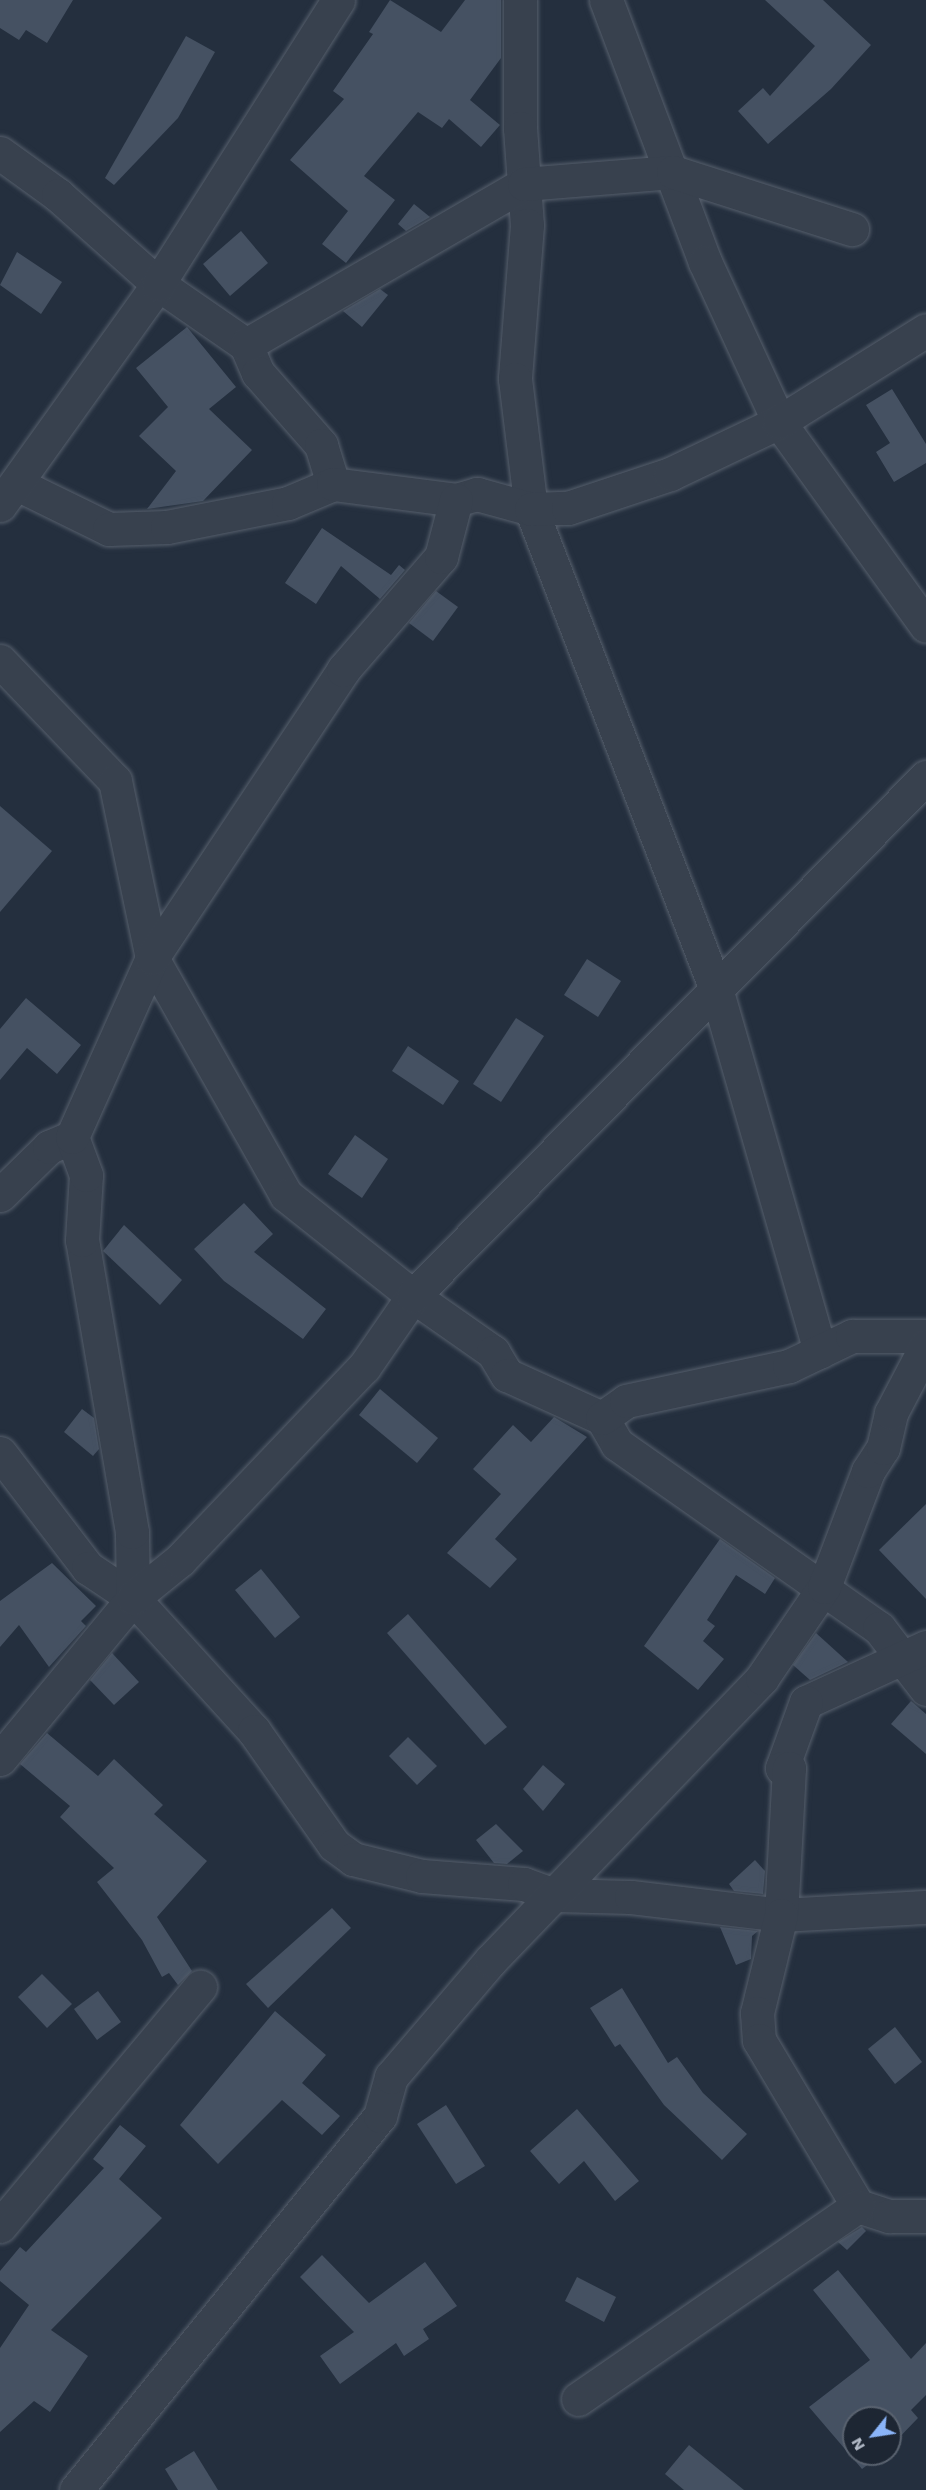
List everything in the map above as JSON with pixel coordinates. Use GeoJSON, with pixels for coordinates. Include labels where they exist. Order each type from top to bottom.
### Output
{"type":"FeatureCollection","features":[{"type":"Feature","properties":{"kind":"street"},"geometry":{"type":"LineString","coordinates":[[338,0],[158,284],[9,495],[109,529],[166,527],[288,503],[333,484],[456,500],[477,494],[531,509],[568,508],[670,474],[779,422],[926,330]]}},
{"type":"Feature","properties":{"kind":"street"},"geometry":{"type":"LineString","coordinates":[[520,0],[526,225],[515,379],[531,509],[717,992],[820,1352]]}},
{"type":"Feature","properties":{"kind":"street"},"geometry":{"type":"LineString","coordinates":[[606,0],[673,172],[705,262],[779,422],[926,626]]}},
{"type":"Feature","properties":{"kind":"street"},"geometry":{"type":"LineString","coordinates":[[0,153],[58,195],[158,284],[246,345],[258,373],[321,445],[333,484]]}},
{"type":"Feature","properties":{"kind":"street"},"geometry":{"type":"LineString","coordinates":[[246,345],[524,184],[673,172],[852,229]]}},
{"type":"Feature","properties":{"kind":"street"},"geometry":{"type":"LineString","coordinates":[[0,1195],[49,1147],[72,1137],[152,958],[343,670],[441,557],[456,500]]}},
{"type":"Feature","properties":{"kind":"street"},"geometry":{"type":"LineString","coordinates":[[0,661],[115,781],[152,958],[285,1196],[413,1296],[493,1352],[507,1375],[602,1418],[617,1444],[915,1653],[926,1689]]}},
{"type":"Feature","properties":{"kind":"street"},"geometry":{"type":"LineString","coordinates":[[0,1759],[133,1598],[180,1560],[364,1367],[413,1296],[717,992],[926,777]]}},
{"type":"Feature","properties":{"kind":"street"},"geometry":{"type":"LineString","coordinates":[[72,1137],[86,1175],[82,1240],[132,1532],[133,1598]]}},
{"type":"Feature","properties":{"kind":"street"},"geometry":{"type":"LineString","coordinates":[[602,1418],[626,1401],[789,1366],[852,1336],[926,1336]]}},
{"type":"Feature","properties":{"kind":"street"},"geometry":{"type":"LineString","coordinates":[[76,2490],[380,2116],[392,2077],[555,1895],[762,1678],[824,1587],[868,1471],[882,1448],[902,1388],[926,1346]]}},
{"type":"Feature","properties":{"kind":"street"},"geometry":{"type":"LineString","coordinates":[[0,1453],[88,1568],[133,1598],[254,1731],[334,1845],[352,1859],[422,1876],[524,1884],[555,1895],[631,1897],[781,1915],[926,1907]]}},
{"type":"Feature","properties":{"kind":"street"},"geometry":{"type":"LineString","coordinates":[[915,1653],[806,1701],[782,1768],[789,1768],[781,1915],[758,2013],[759,2040],[858,2206],[889,2216],[926,2216]]}},
{"type":"Feature","properties":{"kind":"street"},"geometry":{"type":"LineString","coordinates":[[0,2226],[200,1987]]}},
{"type":"Feature","properties":{"kind":"street"},"geometry":{"type":"LineString","coordinates":[[578,2399],[858,2206]]}},
{"type":"Feature","properties":{"kind":"building"},"geometry":{"type":"Polygon","coordinates":[[[0,0],[73,0],[47,43],[26,30],[19,40],[0,28],[0,0]]]}},
{"type":"Feature","properties":{"kind":"building"},"geometry":{"type":"Polygon","coordinates":[[[390,0],[441,32],[465,0],[501,0],[501,58],[470,100],[500,125],[481,147],[449,119],[442,128],[418,112],[364,176],[395,200],[346,263],[322,244],[348,211],[290,160],[344,99],[333,91],[373,34],[369,32],[390,0]]]}},
{"type":"Feature","properties":{"kind":"building"},"geometry":{"type":"Polygon","coordinates":[[[765,0],[823,0],[871,45],[831,89],[768,144],[738,111],[763,88],[770,96],[815,46],[765,0]]]}},
{"type":"Feature","properties":{"kind":"building"},"geometry":{"type":"Polygon","coordinates":[[[186,36],[215,52],[178,118],[114,185],[105,178],[186,36]]]}},
{"type":"Feature","properties":{"kind":"building"},"geometry":{"type":"Polygon","coordinates":[[[414,204],[430,217],[406,231],[398,224],[414,204]]]}},
{"type":"Feature","properties":{"kind":"building"},"geometry":{"type":"Polygon","coordinates":[[[241,231],[268,263],[230,296],[203,264],[241,231]]]}},
{"type":"Feature","properties":{"kind":"building"},"geometry":{"type":"Polygon","coordinates":[[[17,252],[62,282],[41,314],[0,285],[17,252]]]}},
{"type":"Feature","properties":{"kind":"building"},"geometry":{"type":"Polygon","coordinates":[[[380,289],[388,295],[362,327],[343,311],[380,289]]]}},
{"type":"Feature","properties":{"kind":"building"},"geometry":{"type":"Polygon","coordinates":[[[187,327],[236,387],[209,409],[252,450],[203,501],[147,509],[176,471],[139,436],[168,407],[136,368],[187,327]]]}},
{"type":"Feature","properties":{"kind":"building"},"geometry":{"type":"Polygon","coordinates":[[[892,389],[926,444],[926,463],[894,482],[876,452],[890,443],[866,405],[892,389]]]}},
{"type":"Feature","properties":{"kind":"building"},"geometry":{"type":"Polygon","coordinates":[[[322,528],[391,575],[399,565],[405,570],[380,599],[341,566],[316,604],[285,583],[322,528]]]}},
{"type":"Feature","properties":{"kind":"building"},"geometry":{"type":"Polygon","coordinates":[[[436,591],[458,607],[433,641],[409,623],[436,591]]]}},
{"type":"Feature","properties":{"kind":"building"},"geometry":{"type":"Polygon","coordinates":[[[0,806],[52,851],[0,912],[0,806]]]}},
{"type":"Feature","properties":{"kind":"building"},"geometry":{"type":"Polygon","coordinates":[[[587,959],[621,981],[598,1017],[564,995],[587,959]]]}},
{"type":"Feature","properties":{"kind":"building"},"geometry":{"type":"Polygon","coordinates":[[[26,998],[81,1045],[57,1074],[27,1048],[0,1080],[0,1029],[26,998]]]}},
{"type":"Feature","properties":{"kind":"building"},"geometry":{"type":"Polygon","coordinates":[[[516,1018],[544,1036],[501,1102],[473,1084],[516,1018]]]}},
{"type":"Feature","properties":{"kind":"building"},"geometry":{"type":"Polygon","coordinates":[[[408,1046],[459,1081],[443,1105],[392,1071],[408,1046]]]}},
{"type":"Feature","properties":{"kind":"building"},"geometry":{"type":"Polygon","coordinates":[[[355,1135],[388,1159],[362,1198],[328,1174],[355,1135]]]}},
{"type":"Feature","properties":{"kind":"building"},"geometry":{"type":"Polygon","coordinates":[[[244,1203],[273,1234],[254,1252],[326,1309],[303,1339],[224,1281],[194,1249],[244,1203]]]}},
{"type":"Feature","properties":{"kind":"building"},"geometry":{"type":"Polygon","coordinates":[[[124,1225],[182,1280],[160,1305],[103,1251],[124,1225]]]}},
{"type":"Feature","properties":{"kind":"building"},"geometry":{"type":"Polygon","coordinates":[[[380,1389],[438,1438],[417,1463],[359,1415],[380,1389]]]}},
{"type":"Feature","properties":{"kind":"building"},"geometry":{"type":"Polygon","coordinates":[[[82,1409],[94,1418],[99,1449],[93,1456],[64,1432],[82,1409]]]}},
{"type":"Feature","properties":{"kind":"building"},"geometry":{"type":"Polygon","coordinates":[[[554,1417],[587,1437],[495,1539],[517,1559],[490,1588],[447,1553],[501,1494],[473,1469],[513,1425],[531,1442],[554,1417]]]}},
{"type":"Feature","properties":{"kind":"building"},"geometry":{"type":"Polygon","coordinates":[[[926,1504],[926,1599],[879,1550],[926,1504]]]}},
{"type":"Feature","properties":{"kind":"building"},"geometry":{"type":"Polygon","coordinates":[[[720,1539],[775,1578],[765,1594],[736,1575],[707,1620],[715,1626],[703,1641],[724,1659],[698,1690],[644,1646],[720,1539]]]}},
{"type":"Feature","properties":{"kind":"building"},"geometry":{"type":"Polygon","coordinates":[[[52,1563],[96,1606],[81,1621],[86,1626],[49,1667],[19,1625],[0,1647],[0,1601],[52,1563]]]}},
{"type":"Feature","properties":{"kind":"building"},"geometry":{"type":"Polygon","coordinates":[[[261,1569],[300,1617],[275,1638],[235,1590],[261,1569]]]}},
{"type":"Feature","properties":{"kind":"building"},"geometry":{"type":"Polygon","coordinates":[[[408,1614],[507,1727],[485,1745],[387,1633],[408,1614]]]}},
{"type":"Feature","properties":{"kind":"building"},"geometry":{"type":"Polygon","coordinates":[[[816,1633],[848,1662],[810,1680],[793,1665],[816,1633]]]}},
{"type":"Feature","properties":{"kind":"building"},"geometry":{"type":"Polygon","coordinates":[[[112,1653],[139,1682],[114,1705],[90,1680],[112,1653]]]}},
{"type":"Feature","properties":{"kind":"building"},"geometry":{"type":"Polygon","coordinates":[[[911,1701],[926,1714],[926,1754],[891,1724],[911,1701]]]}},
{"type":"Feature","properties":{"kind":"building"},"geometry":{"type":"Polygon","coordinates":[[[47,1733],[98,1776],[114,1759],[163,1805],[154,1814],[207,1861],[157,1917],[192,1971],[178,1985],[169,1973],[162,1977],[142,1940],[97,1882],[114,1868],[60,1817],[70,1806],[20,1764],[47,1733]]]}},
{"type":"Feature","properties":{"kind":"building"},"geometry":{"type":"Polygon","coordinates":[[[408,1737],[437,1766],[417,1785],[389,1756],[408,1737]]]}},
{"type":"Feature","properties":{"kind":"building"},"geometry":{"type":"Polygon","coordinates":[[[543,1765],[565,1784],[543,1811],[523,1789],[543,1765]]]}},
{"type":"Feature","properties":{"kind":"building"},"geometry":{"type":"Polygon","coordinates":[[[496,1824],[523,1851],[507,1864],[494,1863],[476,1840],[496,1824]]]}},
{"type":"Feature","properties":{"kind":"building"},"geometry":{"type":"Polygon","coordinates":[[[755,1860],[765,1871],[763,1894],[734,1891],[729,1884],[755,1860]]]}},
{"type":"Feature","properties":{"kind":"building"},"geometry":{"type":"Polygon","coordinates":[[[332,1908],[351,1928],[268,2008],[246,1984],[332,1908]]]}},
{"type":"Feature","properties":{"kind":"building"},"geometry":{"type":"Polygon","coordinates":[[[720,1927],[758,1931],[752,1936],[751,1959],[736,1965],[720,1927]]]}},
{"type":"Feature","properties":{"kind":"building"},"geometry":{"type":"Polygon","coordinates":[[[42,1974],[72,2004],[47,2028],[18,1997],[42,1974]]]}},
{"type":"Feature","properties":{"kind":"building"},"geometry":{"type":"Polygon","coordinates":[[[622,1988],[668,2063],[677,2057],[703,2093],[747,2134],[722,2160],[664,2105],[620,2044],[615,2047],[590,2008],[622,1988]]]}},
{"type":"Feature","properties":{"kind":"building"},"geometry":{"type":"Polygon","coordinates":[[[98,1991],[121,2022],[97,2040],[74,2009],[98,1991]]]}},
{"type":"Feature","properties":{"kind":"building"},"geometry":{"type":"Polygon","coordinates":[[[275,2011],[326,2055],[302,2083],[340,2116],[322,2135],[282,2100],[218,2164],[180,2125],[275,2011]]]}},
{"type":"Feature","properties":{"kind":"building"},"geometry":{"type":"Polygon","coordinates":[[[895,2027],[922,2062],[895,2084],[868,2049],[895,2027]]]}},
{"type":"Feature","properties":{"kind":"building"},"geometry":{"type":"Polygon","coordinates":[[[446,2105],[485,2166],[456,2184],[417,2124],[446,2105]]]}},
{"type":"Feature","properties":{"kind":"building"},"geometry":{"type":"Polygon","coordinates":[[[577,2109],[639,2181],[615,2201],[584,2161],[559,2184],[530,2151],[577,2109]]]}},
{"type":"Feature","properties":{"kind":"building"},"geometry":{"type":"Polygon","coordinates":[[[120,2125],[146,2146],[119,2179],[162,2218],[51,2330],[88,2356],[50,2412],[34,2401],[0,2432],[0,2348],[29,2305],[0,2281],[0,2271],[20,2247],[26,2252],[104,2168],[93,2159],[120,2125]]]}},
{"type":"Feature","properties":{"kind":"building"},"geometry":{"type":"Polygon","coordinates":[[[862,2227],[866,2231],[847,2250],[838,2242],[862,2227]]]}},
{"type":"Feature","properties":{"kind":"building"},"geometry":{"type":"Polygon","coordinates":[[[322,2255],[369,2303],[425,2262],[457,2306],[423,2329],[429,2339],[404,2356],[396,2343],[340,2384],[320,2356],[354,2332],[300,2277],[322,2255]]]}},
{"type":"Feature","properties":{"kind":"building"},"geometry":{"type":"Polygon","coordinates":[[[838,2270],[911,2359],[926,2343],[926,2395],[911,2410],[918,2418],[902,2435],[902,2406],[842,2406],[842,2446],[809,2407],[870,2360],[813,2290],[838,2270]]]}},
{"type":"Feature","properties":{"kind":"building"},"geometry":{"type":"Polygon","coordinates":[[[577,2277],[616,2297],[604,2322],[565,2301],[577,2277]]]}},
{"type":"Feature","properties":{"kind":"building"},"geometry":{"type":"Polygon","coordinates":[[[689,2445],[744,2490],[684,2490],[665,2474],[689,2445]]]}},
{"type":"Feature","properties":{"kind":"building"},"geometry":{"type":"Polygon","coordinates":[[[194,2451],[218,2490],[178,2490],[165,2469],[194,2451]]]}}]}
